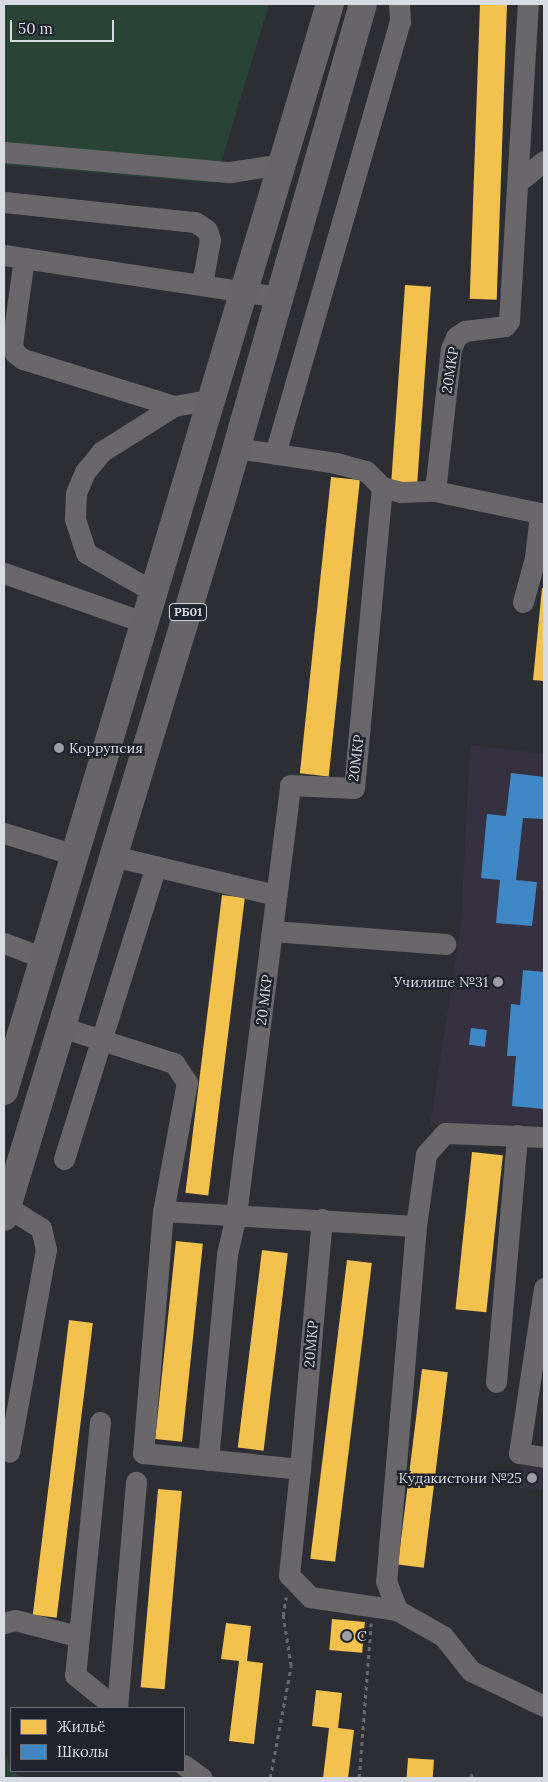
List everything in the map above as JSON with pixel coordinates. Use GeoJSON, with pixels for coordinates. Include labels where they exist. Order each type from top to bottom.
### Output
{"type":"FeatureCollection","features":[{"type":"Feature","properties":{"kind":"highway","name":"РБ01"},"geometry":{"type":"LineString","coordinates":[[6,1083],[246,290],[330,4]]}},
{"type":"Feature","properties":{"kind":"highway","name":"РБ01"},"geometry":{"type":"LineString","coordinates":[[5,1212],[237,448],[363,4]]}},
{"type":"Feature","properties":{"kind":"highway"},"geometry":{"type":"LineString","coordinates":[[154,592],[160,606],[168,611],[176,612],[191,601]]}},
{"type":"Feature","properties":{"kind":"highway"},"geometry":{"type":"LineString","coordinates":[[146,623],[156,618],[170,619],[180,635]]}},
{"type":"Feature","properties":{"kind":"highway"},"geometry":{"type":"LineString","coordinates":[[6,1083],[44,1084]]}},
{"type":"Feature","properties":{"kind":"street"},"geometry":{"type":"LineString","coordinates":[[275,454],[400,22],[399,4]]}},
{"type":"Feature","properties":{"kind":"street","name":"20МКР"},"geometry":{"type":"LineString","coordinates":[[435,491],[451,349],[456,337],[465,331],[505,326],[509,321],[528,4]]}},
{"type":"Feature","properties":{"kind":"street"},"geometry":{"type":"LineString","coordinates":[[4,152],[230,172],[282,164]]}},
{"type":"Feature","properties":{"kind":"street"},"geometry":{"type":"LineString","coordinates":[[518,182],[544,161]]}},
{"type":"Feature","properties":{"kind":"street"},"geometry":{"type":"LineString","coordinates":[[4,202],[195,222],[207,230],[210,240],[202,284]]}},
{"type":"Feature","properties":{"kind":"street"},"geometry":{"type":"LineString","coordinates":[[174,406],[23,359],[14,353],[12,344],[14,256],[246,290],[280,297]]}},
{"type":"Feature","properties":{"kind":"street"},"geometry":{"type":"LineString","coordinates":[[154,592],[86,553],[75,519],[76,493],[85,472],[101,452],[174,406],[212,399]]}},
{"type":"Feature","properties":{"kind":"street"},"geometry":{"type":"LineString","coordinates":[[237,448],[366,471],[382,487],[435,491],[542,514],[535,558],[523,602]]}},
{"type":"Feature","properties":{"kind":"street","name":"20МКР"},"geometry":{"type":"LineString","coordinates":[[290,785],[354,788],[382,487]]}},
{"type":"Feature","properties":{"kind":"street"},"geometry":{"type":"LineString","coordinates":[[4,574],[146,623]]}},
{"type":"Feature","properties":{"kind":"street","name":"20 МКР"},"geometry":{"type":"LineString","coordinates":[[236,1215],[290,785]]}},
{"type":"Feature","properties":{"kind":"street"},"geometry":{"type":"LineString","coordinates":[[4,833],[75,855]]}},
{"type":"Feature","properties":{"kind":"street"},"geometry":{"type":"LineString","coordinates":[[113,856],[276,895]]}},
{"type":"Feature","properties":{"kind":"street"},"geometry":{"type":"LineString","coordinates":[[64,1159],[100,1038],[156,866]]}},
{"type":"Feature","properties":{"kind":"street"},"geometry":{"type":"LineString","coordinates":[[272,931],[446,944]]}},
{"type":"Feature","properties":{"kind":"street"},"geometry":{"type":"LineString","coordinates":[[4,943],[44,958]]}},
{"type":"Feature","properties":{"kind":"street"},"geometry":{"type":"LineString","coordinates":[[61,1027],[174,1063],[187,1082],[163,1211],[143,1453],[300,1469]]}},
{"type":"Feature","properties":{"kind":"street"},"geometry":{"type":"LineString","coordinates":[[397,1610],[386,1581],[416,1226],[426,1154],[445,1133],[544,1136]]}},
{"type":"Feature","properties":{"kind":"street"},"geometry":{"type":"LineString","coordinates":[[496,1382],[517,1135]]}},
{"type":"Feature","properties":{"kind":"street"},"geometry":{"type":"LineString","coordinates":[[163,1211],[416,1226]]}},
{"type":"Feature","properties":{"kind":"street"},"geometry":{"type":"LineString","coordinates":[[5,1212],[41,1228],[46,1249],[9,1452]]}},
{"type":"Feature","properties":{"kind":"street"},"geometry":{"type":"LineString","coordinates":[[208,1460],[227,1254],[236,1215]]}},
{"type":"Feature","properties":{"kind":"street","name":"20МКР"},"geometry":{"type":"LineString","coordinates":[[289,1575],[322,1219]]}},
{"type":"Feature","properties":{"kind":"street"},"geometry":{"type":"LineString","coordinates":[[544,1288],[519,1453],[544,1457]]}},
{"type":"Feature","properties":{"kind":"street"},"geometry":{"type":"LineString","coordinates":[[100,1422],[77,1636],[75,1674],[115,1707]]}},
{"type":"Feature","properties":{"kind":"street"},"geometry":{"type":"LineString","coordinates":[[116,1707],[136,1482]]}},
{"type":"Feature","properties":{"kind":"street"},"geometry":{"type":"LineString","coordinates":[[289,1575],[310,1597],[373,1608],[397,1610],[443,1636],[471,1671],[544,1706]]}},
{"type":"Feature","properties":{"kind":"street"},"geometry":{"type":"LineString","coordinates":[[4,1623],[15,1620],[77,1636]]}},
{"type":"Feature","properties":{"kind":"street"},"geometry":{"type":"LineString","coordinates":[[185,1766],[202,1778]]}},
{"type":"Feature","properties":{"kind":"path"},"geometry":{"type":"LineString","coordinates":[[270,1778],[291,1666],[283,1616],[289,1575]]}},
{"type":"Feature","properties":{"kind":"path"},"geometry":{"type":"LineString","coordinates":[[359,1778],[373,1608]]}},
{"type":"Feature","properties":{"kind":"path"},"geometry":{"type":"LineString","coordinates":[[470,1778],[472,1770]]}},
{"type":"Feature","properties":{"kind":"shaded area","name":"Училише №31"},"geometry":{"type":"Polygon","coordinates":[[[470,745],[544,754],[544,1124],[430,1125],[461,924],[470,745]]]}},
{"type":"Feature","properties":{"kind":"shaded area","name":"Кудакистони №25"},"geometry":{"type":"Polygon","coordinates":[[[522,1466],[544,1468],[542,1490],[520,1488],[522,1466]]]}},
{"type":"Feature","properties":{"kind":"green space"},"geometry":{"type":"Polygon","coordinates":[[[4,4],[269,4],[215,183],[4,165],[4,4]]]}},
{"type":"Feature","properties":{"kind":"green space"},"geometry":{"type":"Polygon","coordinates":[[[4,1748],[10,1772],[25,1778],[4,1778],[4,1748]]]}},
{"type":"Feature","properties":{"kind":"building: Жильё"},"geometry":{"type":"Polygon","coordinates":[[[480,4],[507,5],[497,300],[470,299],[480,4]]]}},
{"type":"Feature","properties":{"kind":"building: Жильё"},"geometry":{"type":"Polygon","coordinates":[[[405,285],[431,287],[417,484],[391,483],[405,285]]]}},
{"type":"Feature","properties":{"kind":"building: Жильё"},"geometry":{"type":"Polygon","coordinates":[[[331,477],[360,480],[329,776],[300,773],[331,477]]]}},
{"type":"Feature","properties":{"kind":"building: Жильё"},"geometry":{"type":"Polygon","coordinates":[[[542,588],[544,588],[544,681],[533,680],[542,588]]]}},
{"type":"Feature","properties":{"kind":"building: Жильё"},"geometry":{"type":"Polygon","coordinates":[[[222,895],[245,898],[208,1196],[185,1193],[222,895]]]}},
{"type":"Feature","properties":{"kind":"building: Жильё"},"geometry":{"type":"Polygon","coordinates":[[[472,1152],[503,1155],[486,1312],[455,1309],[472,1152]]]}},
{"type":"Feature","properties":{"kind":"building: Жильё"},"geometry":{"type":"Polygon","coordinates":[[[176,1241],[203,1244],[182,1442],[155,1439],[176,1241]]]}},
{"type":"Feature","properties":{"kind":"building: Жильё"},"geometry":{"type":"Polygon","coordinates":[[[262,1250],[288,1253],[264,1451],[238,1448],[262,1250]]]}},
{"type":"Feature","properties":{"kind":"building: Жильё"},"geometry":{"type":"Polygon","coordinates":[[[347,1260],[372,1263],[335,1562],[310,1559],[347,1260]]]}},
{"type":"Feature","properties":{"kind":"building: Жильё"},"geometry":{"type":"Polygon","coordinates":[[[69,1320],[93,1323],[57,1618],[33,1615],[69,1320]]]}},
{"type":"Feature","properties":{"kind":"building: Жильё"},"geometry":{"type":"Polygon","coordinates":[[[422,1369],[448,1372],[424,1568],[398,1565],[422,1369]]]}},
{"type":"Feature","properties":{"kind":"building: Жильё"},"geometry":{"type":"Polygon","coordinates":[[[158,1489],[182,1491],[165,1689],[141,1687],[158,1489]]]}},
{"type":"Feature","properties":{"kind":"building: Жильё","name":"С"},"geometry":{"type":"Polygon","coordinates":[[[332,1619],[365,1622],[362,1653],[329,1650],[332,1619]]]}},
{"type":"Feature","properties":{"kind":"building: Жильё"},"geometry":{"type":"Polygon","coordinates":[[[226,1623],[251,1626],[247,1661],[263,1663],[254,1744],[229,1741],[239,1661],[221,1659],[226,1623]]]}},
{"type":"Feature","properties":{"kind":"building: Жильё"},"geometry":{"type":"Polygon","coordinates":[[[316,1690],[342,1693],[338,1728],[354,1730],[348,1778],[323,1778],[329,1728],[312,1726],[316,1690]]]}},
{"type":"Feature","properties":{"kind":"building: Жильё"},"geometry":{"type":"Polygon","coordinates":[[[408,1758],[434,1760],[433,1778],[407,1778],[408,1758]]]}},
{"type":"Feature","properties":{"kind":"building: Школы"},"geometry":{"type":"Polygon","coordinates":[[[511,773],[544,777],[543,819],[523,818],[516,880],[537,882],[532,926],[496,923],[500,880],[481,878],[487,814],[506,816],[511,773]]]}},
{"type":"Feature","properties":{"kind":"building: Школы"},"geometry":{"type":"Polygon","coordinates":[[[523,970],[544,972],[544,1109],[512,1106],[516,1056],[507,1056],[511,1004],[520,1005],[523,970]]]}},
{"type":"Feature","properties":{"kind":"building: Школы"},"geometry":{"type":"Polygon","coordinates":[[[471,1028],[487,1030],[485,1047],[469,1045],[471,1028]]]}},
{"type":"Feature","properties":{"kind":"place","name":"Коррупсия"},"geometry":{"type":"Point","coordinates":[59,748]}},
{"type":"Feature","properties":{"kind":"place","name":"Училише №31"},"geometry":{"type":"Point","coordinates":[498,982]}},
{"type":"Feature","properties":{"kind":"place","name":"Кудакистони №25"},"geometry":{"type":"Point","coordinates":[532,1478]}},
{"type":"Feature","properties":{"kind":"place","name":"С"},"geometry":{"type":"Point","coordinates":[347,1636]}}]}
